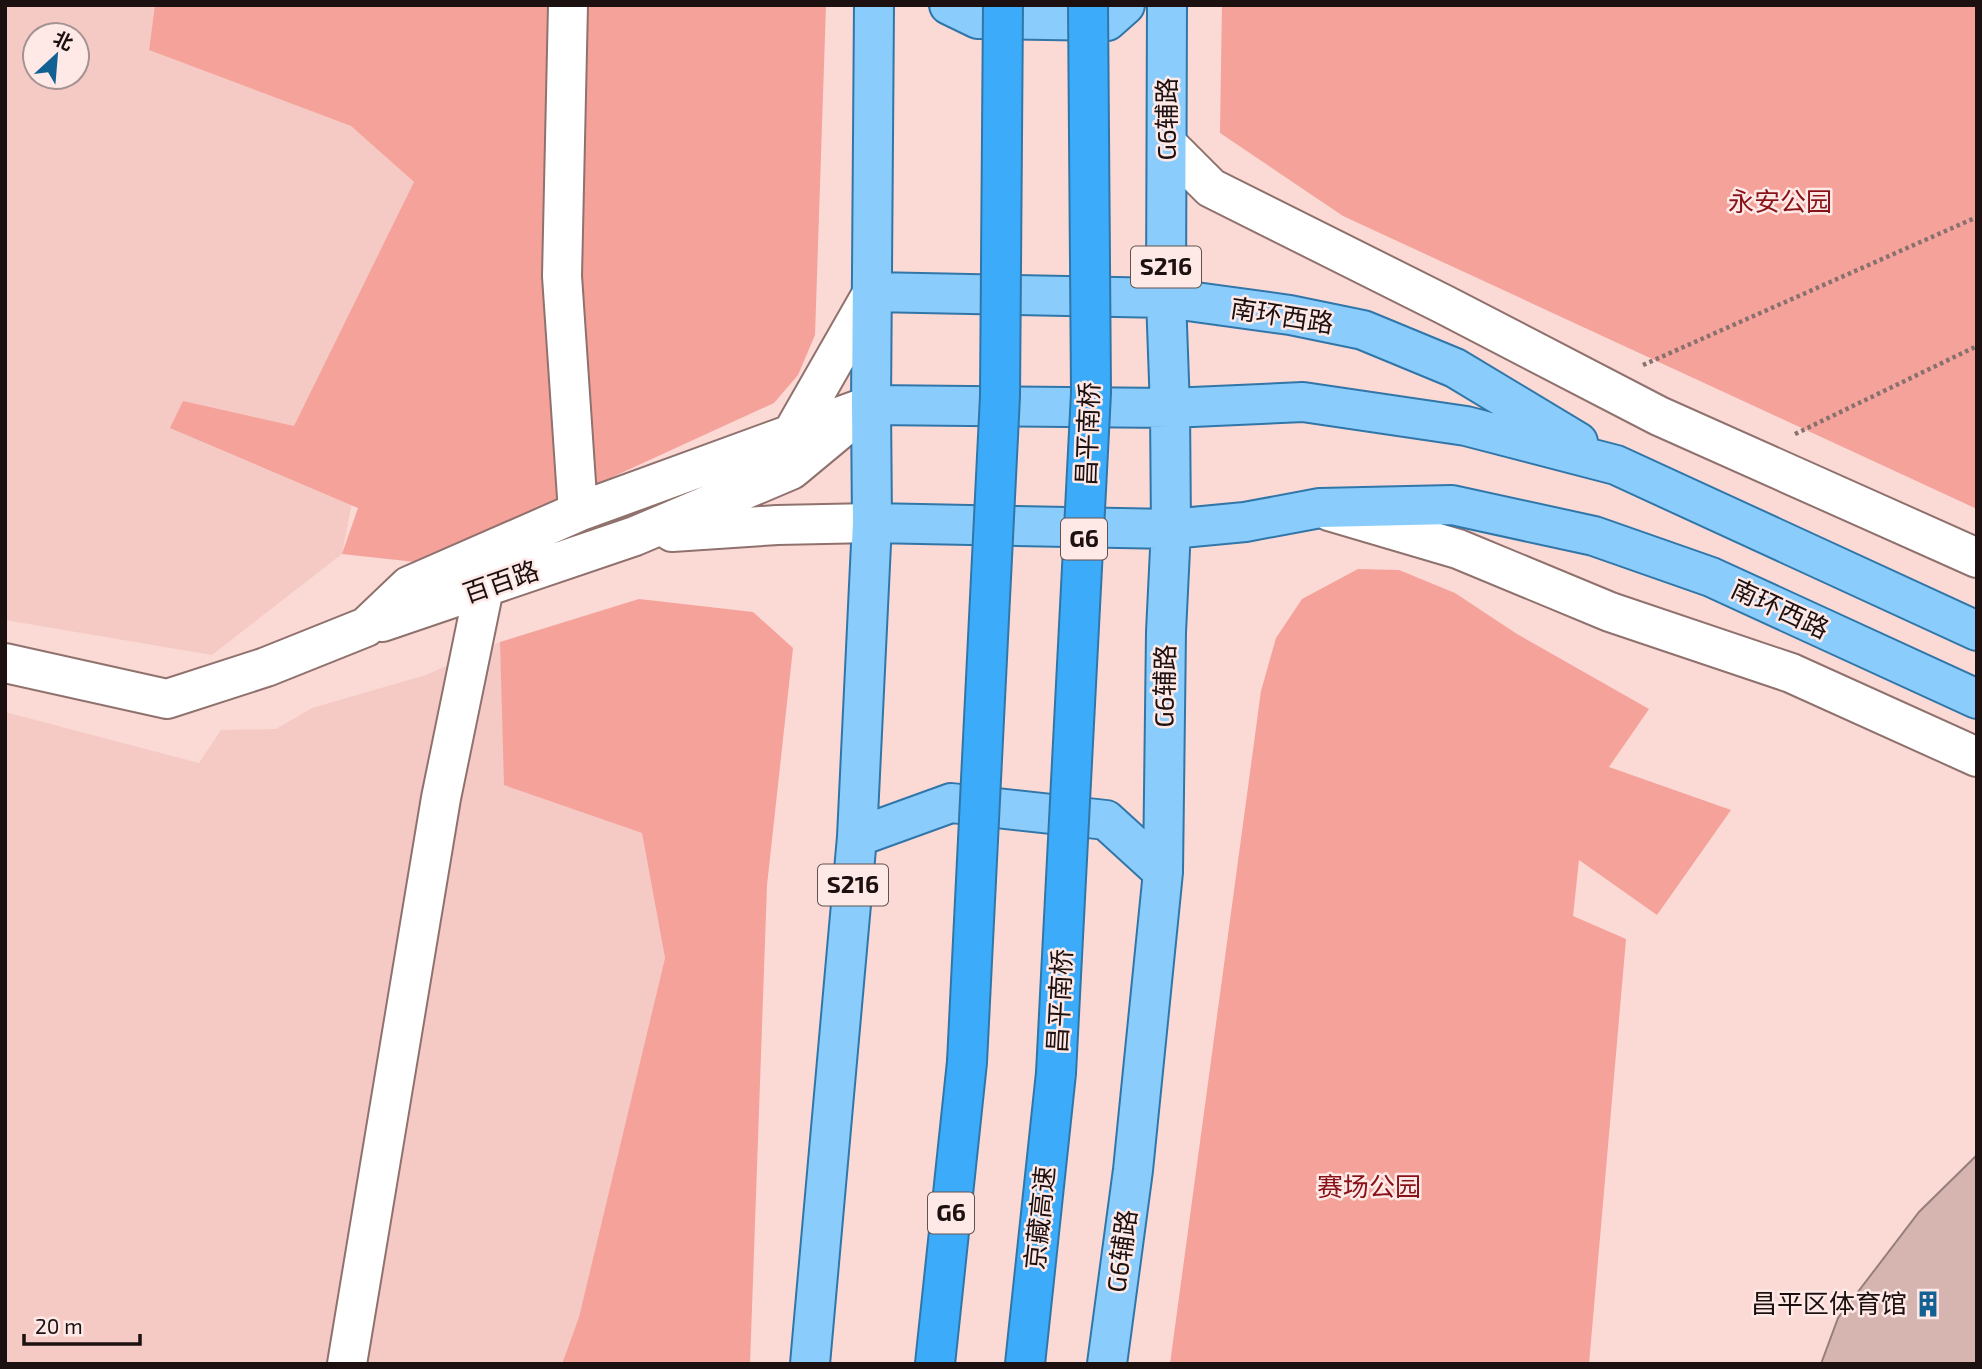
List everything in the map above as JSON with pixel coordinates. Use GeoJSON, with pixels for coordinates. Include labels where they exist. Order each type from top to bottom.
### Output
{"type":"FeatureCollection","features":[{"type":"Feature","properties":{"kind":"highway","name":"G6"},"geometry":{"type":"LineString","coordinates":[[935,1364],[967,1062],[1000,396],[1003,5]]}},
{"type":"Feature","properties":{"kind":"highway","name":"昌平南桥"},"geometry":{"type":"LineString","coordinates":[[1056,1073],[1091,393],[1088,5]]}},
{"type":"Feature","properties":{"kind":"highway","name":"京藏高速"},"geometry":{"type":"LineString","coordinates":[[1025,1364],[1056,1073]]}},
{"type":"Feature","properties":{"kind":"main road","name":"S216"},"geometry":{"type":"LineString","coordinates":[[810,1364],[857,837],[873,523],[871,405],[874,5]]}},
{"type":"Feature","properties":{"kind":"main road"},"geometry":{"type":"LineString","coordinates":[[949,5],[978,19],[1107,21],[1125,5]]}},
{"type":"Feature","properties":{"kind":"main road","name":"G6辅路"},"geometry":{"type":"LineString","coordinates":[[1107,1364],[1133,1170],[1163,872],[1166,632],[1171,529],[1166,299],[1167,5]]}},
{"type":"Feature","properties":{"kind":"main road","name":"南环西路"},"geometry":{"type":"LineString","coordinates":[[873,292],[1166,299],[1290,315],[1363,330],[1455,368],[1616,465],[1977,631]]}},
{"type":"Feature","properties":{"kind":"main road","name":"南环西路"},"geometry":{"type":"LineString","coordinates":[[871,405],[1170,408],[1303,402],[1466,425],[1616,465]]}},
{"type":"Feature","properties":{"kind":"main road","name":"南环西路"},"geometry":{"type":"LineString","coordinates":[[873,523],[1171,529],[1245,522],[1320,508],[1452,505],[1594,536],[1711,577],[1977,699]]}},
{"type":"Feature","properties":{"kind":"main road"},"geometry":{"type":"LineString","coordinates":[[857,837],[951,803],[1107,820],[1163,872]]}},
{"type":"Feature","properties":{"kind":"street"},"geometry":{"type":"LineString","coordinates":[[568,5],[562,276],[578,512]]}},
{"type":"Feature","properties":{"kind":"street"},"geometry":{"type":"LineString","coordinates":[[1168,145],[1211,188],[1659,416],[1977,558]]}},
{"type":"Feature","properties":{"kind":"street"},"geometry":{"type":"LineString","coordinates":[[793,432],[873,292]]}},
{"type":"Feature","properties":{"kind":"street"},"geometry":{"type":"LineString","coordinates":[[366,627],[409,586],[578,512],[871,405]]}},
{"type":"Feature","properties":{"kind":"street","name":"百百路"},"geometry":{"type":"LineString","coordinates":[[5,663],[167,699],[266,667],[366,627],[635,536],[791,470],[871,405]]}},
{"type":"Feature","properties":{"kind":"street"},"geometry":{"type":"LineString","coordinates":[[1320,508],[1458,550],[1610,612],[1791,673],[1977,757]]}},
{"type":"Feature","properties":{"kind":"street","name":"百百路"},"geometry":{"type":"LineString","coordinates":[[635,536],[704,528],[873,523]]}},
{"type":"Feature","properties":{"kind":"street"},"geometry":{"type":"LineString","coordinates":[[347,1364],[441,798],[484,588]]}},
{"type":"Feature","properties":{"kind":"path"},"geometry":{"type":"LineString","coordinates":[[1632,369],[1977,217]]}},
{"type":"Feature","properties":{"kind":"path"},"geometry":{"type":"LineString","coordinates":[[1793,434],[1977,346]]}},
{"type":"Feature","properties":{"kind":"shaded area"},"geometry":{"type":"Polygon","coordinates":[[[5,5],[155,5],[149,50],[351,126],[414,182],[342,554],[212,655],[5,620],[5,5]]]}},
{"type":"Feature","properties":{"kind":"shaded area"},"geometry":{"type":"Polygon","coordinates":[[[500,642],[505,785],[642,833],[665,958],[579,1317],[562,1364],[5,1364],[5,712],[199,763],[221,730],[276,729],[312,708],[426,675],[500,642]]]}},
{"type":"Feature","properties":{"kind":"green space"},"geometry":{"type":"Polygon","coordinates":[[[155,5],[826,5],[815,335],[798,375],[774,403],[425,563],[342,554],[358,508],[170,428],[183,401],[294,426],[414,182],[351,126],[149,50],[155,5]]]}},
{"type":"Feature","properties":{"kind":"green space","name":"永安公园"},"geometry":{"type":"Polygon","coordinates":[[[1222,5],[1977,5],[1977,509],[1343,216],[1220,133],[1222,5]]]}},
{"type":"Feature","properties":{"kind":"green space","name":"赛场公园"},"geometry":{"type":"Polygon","coordinates":[[[1358,569],[1399,570],[1455,593],[1517,634],[1649,709],[1609,767],[1731,810],[1657,915],[1579,860],[1573,916],[1626,939],[1589,1364],[1170,1364],[1261,691],[1276,638],[1302,599],[1358,569]]]}},
{"type":"Feature","properties":{"kind":"green space"},"geometry":{"type":"Polygon","coordinates":[[[639,599],[753,612],[793,648],[767,885],[750,1364],[562,1364],[579,1317],[665,958],[642,833],[504,785],[500,642],[639,599]]]}},
{"type":"Feature","properties":{"kind":"building","name":"昌平区体育馆"},"geometry":{"type":"Polygon","coordinates":[[[1977,1155],[1977,1364],[1821,1364],[1838,1318],[1919,1212],[1977,1155]]]}},
{"type":"Feature","properties":{"kind":"place","name":"昌平区体育馆"},"geometry":{"type":"Point","coordinates":[1928,1304]}}]}
